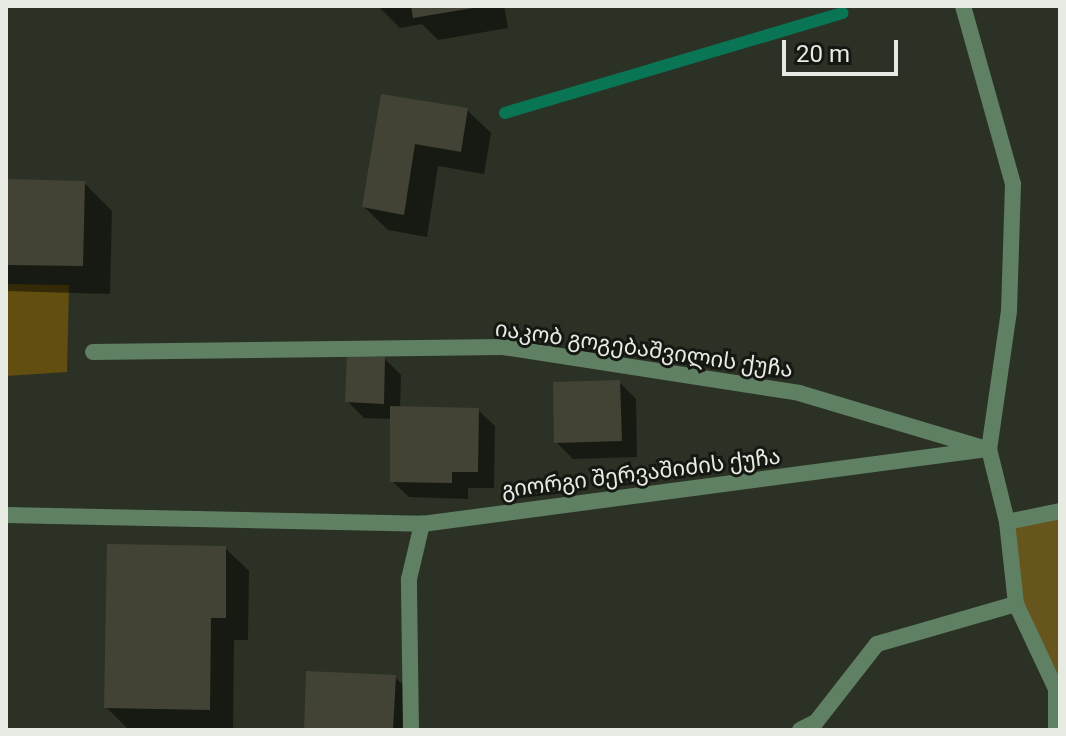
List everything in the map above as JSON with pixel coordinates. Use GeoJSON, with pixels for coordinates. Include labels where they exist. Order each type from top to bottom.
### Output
{"type":"FeatureCollection","features":[{"type":"Feature","properties":{"kind":"street"},"geometry":{"type":"LineString","coordinates":[[963,6],[1013,184],[1009,311],[989,449],[1007,522],[1016,604],[1056,689],[1056,730]]}},
{"type":"Feature","properties":{"kind":"street","name":"იაკობ გოგებაშვილის ქუჩა"},"geometry":{"type":"LineString","coordinates":[[93,352],[503,347],[799,393],[989,449]]}},
{"type":"Feature","properties":{"kind":"street","name":"გიორგი შერვაშიძის ქუჩა"},"geometry":{"type":"LineString","coordinates":[[6,515],[422,524],[989,449]]}},
{"type":"Feature","properties":{"kind":"street"},"geometry":{"type":"LineString","coordinates":[[1007,522],[1060,511]]}},
{"type":"Feature","properties":{"kind":"street"},"geometry":{"type":"LineString","coordinates":[[411,730],[409,579],[422,524]]}},
{"type":"Feature","properties":{"kind":"street"},"geometry":{"type":"LineString","coordinates":[[800,730],[816,722],[877,644],[1016,604]]}},
{"type":"Feature","properties":{"kind":"shaded area"},"geometry":{"type":"Polygon","coordinates":[[[6,284],[69,285],[67,372],[6,376],[6,284]]]}},
{"type":"Feature","properties":{"kind":"shaded area"},"geometry":{"type":"Polygon","coordinates":[[[1060,517],[1060,688],[1016,604],[1007,522],[1060,517]]]}},
{"type":"Feature","properties":{"kind":"building"},"geometry":{"type":"Polygon","coordinates":[[[411,6],[472,6],[473,8],[413,18],[411,6]]]}},
{"type":"Feature","properties":{"kind":"building"},"geometry":{"type":"Polygon","coordinates":[[[381,94],[468,108],[461,152],[415,144],[404,215],[362,207],[381,94]]]}},
{"type":"Feature","properties":{"kind":"building"},"geometry":{"type":"Polygon","coordinates":[[[6,179],[85,181],[83,266],[6,265],[6,179]]]}},
{"type":"Feature","properties":{"kind":"building"},"geometry":{"type":"Polygon","coordinates":[[[347,355],[385,357],[384,404],[345,402],[347,355]]]}},
{"type":"Feature","properties":{"kind":"building"},"geometry":{"type":"Polygon","coordinates":[[[620,380],[622,441],[554,443],[553,382],[620,380]]]}},
{"type":"Feature","properties":{"kind":"building"},"geometry":{"type":"Polygon","coordinates":[[[390,406],[479,408],[478,472],[452,472],[452,483],[390,482],[390,406]]]}},
{"type":"Feature","properties":{"kind":"building"},"geometry":{"type":"Polygon","coordinates":[[[107,544],[226,546],[226,618],[211,618],[210,710],[104,708],[107,544]]]}},
{"type":"Feature","properties":{"kind":"building"},"geometry":{"type":"Polygon","coordinates":[[[306,671],[396,675],[393,730],[304,730],[306,671]]]}},
{"type":"Feature","properties":{"kind":"waterway"},"geometry":{"type":"LineString","coordinates":[[505,113],[842,13]]}}]}
